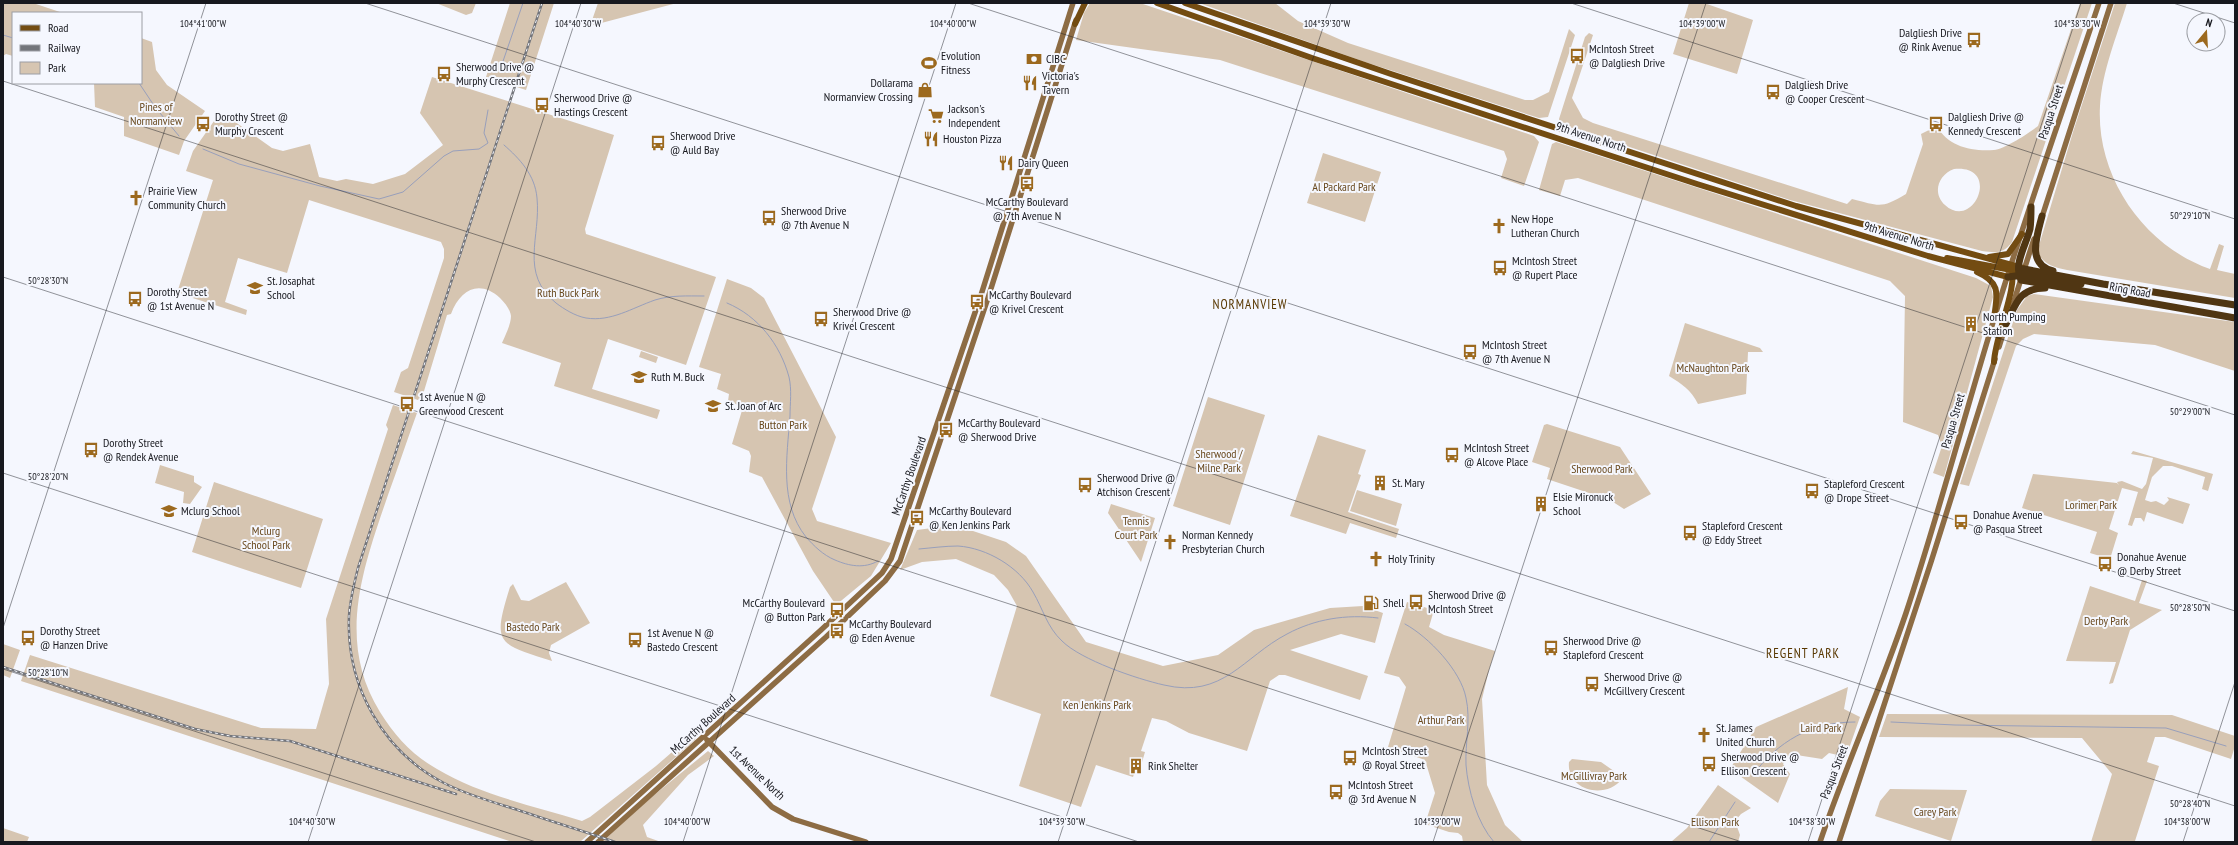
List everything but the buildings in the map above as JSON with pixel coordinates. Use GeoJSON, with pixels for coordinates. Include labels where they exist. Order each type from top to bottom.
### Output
{"type":"FeatureCollection","features":[{"type":"Feature","properties":{"kind":"highway"},"geometry":{"type":"LineString","coordinates":[[2016,273],[2030,228],[2031,207]]}},
{"type":"Feature","properties":{"kind":"highway"},"geometry":{"type":"LineString","coordinates":[[2042,216],[2035,244],[2035,254],[2040,264],[2048,269],[2103,284]]}},
{"type":"Feature","properties":{"kind":"highway","name":"Ring Road"},"geometry":{"type":"LineString","coordinates":[[2016,273],[2103,284],[2235,305]]}},
{"type":"Feature","properties":{"kind":"highway","name":"Ring Road"},"geometry":{"type":"LineString","coordinates":[[2016,273],[2060,289],[2235,318]]}},
{"type":"Feature","properties":{"kind":"highway"},"geometry":{"type":"LineString","coordinates":[[2006,324],[2018,299],[2026,291],[2040,288],[2060,289]]}},
{"type":"Feature","properties":{"kind":"main road","name":"McCarthy Boulevard"},"geometry":{"type":"LineString","coordinates":[[588,842],[705,737],[882,573],[891,559],[981,295],[1073,3]]}},
{"type":"Feature","properties":{"kind":"main road"},"geometry":{"type":"LineString","coordinates":[[1075,24],[1084,3]]}},
{"type":"Feature","properties":{"kind":"main road","name":"9th Avenue North"},"geometry":{"type":"LineString","coordinates":[[1157,3],[1312,58],[1704,186],[1961,266],[2016,273]]}},
{"type":"Feature","properties":{"kind":"main road","name":"9th Avenue North"},"geometry":{"type":"LineString","coordinates":[[1184,3],[1391,74],[1789,204],[1978,257],[2016,273]]}},
{"type":"Feature","properties":{"kind":"main road","name":"Pasqua Street"},"geometry":{"type":"LineString","coordinates":[[1839,842],[1937,544],[2006,324],[2022,234],[2099,3]]}},
{"type":"Feature","properties":{"kind":"main road","name":"Pasqua Street"},"geometry":{"type":"LineString","coordinates":[[1820,842],[1845,771],[1887,670],[1938,510],[1994,318],[2042,216],[2111,3]]}},
{"type":"Feature","properties":{"kind":"main road","name":"McCarthy Boulevard"},"geometry":{"type":"LineString","coordinates":[[598,842],[710,742],[885,581],[903,554],[988,298],[1075,24]]}},
{"type":"Feature","properties":{"kind":"main road"},"geometry":{"type":"LineString","coordinates":[[1061,38],[1066,52]]}},
{"type":"Feature","properties":{"kind":"main road"},"geometry":{"type":"LineString","coordinates":[[1978,257],[2000,257],[2008,254],[2022,234]]}},
{"type":"Feature","properties":{"kind":"main road"},"geometry":{"type":"LineString","coordinates":[[1928,256],[1960,260],[2016,273],[1996,345],[1994,362]]}},
{"type":"Feature","properties":{"kind":"main road"},"geometry":{"type":"LineString","coordinates":[[1961,266],[1989,278],[1993,282],[1997,296],[1994,318]]}},
{"type":"Feature","properties":{"kind":"main road","name":"1st Avenue North"},"geometry":{"type":"LineString","coordinates":[[705,737],[772,807],[793,819],[866,842]]}},
{"type":"Feature","properties":{"kind":"green space"},"geometry":{"type":"Polygon","coordinates":[[[3,3],[33,3],[60,12],[12,12],[12,56],[6,54],[3,56],[3,3]]]}},
{"type":"Feature","properties":{"kind":"green space"},"geometry":{"type":"Polygon","coordinates":[[[436,3],[476,3],[472,13],[466,15],[436,3]]]}},
{"type":"Feature","properties":{"kind":"green space"},"geometry":{"type":"Polygon","coordinates":[[[510,3],[554,3],[526,90],[486,77],[510,3]]]}},
{"type":"Feature","properties":{"kind":"green space"},"geometry":{"type":"Polygon","coordinates":[[[598,3],[677,3],[590,26],[598,3]]]}},
{"type":"Feature","properties":{"kind":"green space"},"geometry":{"type":"Polygon","coordinates":[[[1090,3],[1140,3],[1534,136],[1539,142],[1524,186],[1501,178],[1507,159],[1504,151],[1220,60],[1076,40],[1084,13],[1090,3]]]}},
{"type":"Feature","properties":{"kind":"green space"},"geometry":{"type":"Polygon","coordinates":[[[1199,3],[1275,3],[1298,21],[1348,43],[1525,100],[1533,100],[1549,92],[1569,29],[1575,35],[1548,117],[1539,118],[1365,62],[1199,3]]]}},
{"type":"Feature","properties":{"kind":"green space"},"geometry":{"type":"Polygon","coordinates":[[[1689,3],[1704,3],[1753,20],[1737,74],[1673,54],[1689,3]]]}},
{"type":"Feature","properties":{"kind":"green space"},"geometry":{"type":"Polygon","coordinates":[[[2080,3],[2092,3],[2012,242],[2006,249],[1999,252],[1982,251],[1790,200],[1560,124],[1559,119],[1585,37],[1589,33],[1593,35],[1572,98],[1583,118],[1593,123],[1847,204],[1852,199],[1880,205],[1891,202],[1906,194],[1923,144],[1921,134],[1937,126],[1941,133],[1947,138],[1961,146],[1977,150],[1994,150],[2010,144],[2038,126],[2080,3]],[[1954,169],[1948,172],[1944,175],[1939,185],[1938,190],[1941,200],[1945,205],[1956,211],[1965,210],[1973,204],[1978,195],[1980,185],[1977,176],[1969,170],[1954,169]]]}},
{"type":"Feature","properties":{"kind":"green space"},"geometry":{"type":"Polygon","coordinates":[[[2115,3],[2127,3],[2110,54],[2101,93],[2100,106],[2101,132],[2106,158],[2116,183],[2129,206],[2145,226],[2164,244],[2186,258],[2210,269],[2219,244],[2224,246],[2217,270],[2235,274],[2235,298],[2067,270],[2046,263],[2037,252],[2073,132],[2115,3]]]}},
{"type":"Feature","properties":{"kind":"green space","name":"Pines of Normanview"},"geometry":{"type":"Polygon","coordinates":[[[142,38],[152,42],[156,70],[167,85],[205,111],[184,141],[179,155],[124,136],[124,117],[95,107],[94,84],[142,84],[142,38]]]}},
{"type":"Feature","properties":{"kind":"green space","name":"Ruth Buck Park"},"geometry":{"type":"Polygon","coordinates":[[[432,77],[614,135],[585,229],[586,234],[716,277],[686,365],[608,339],[592,389],[660,410],[657,419],[554,386],[561,363],[502,343],[508,330],[511,316],[507,306],[492,292],[478,288],[465,293],[451,314],[447,315],[421,401],[394,392],[401,372],[408,368],[444,258],[444,249],[441,242],[309,200],[287,273],[238,258],[225,302],[247,310],[246,315],[177,293],[213,180],[186,171],[193,151],[219,114],[224,114],[272,148],[283,151],[310,144],[319,177],[337,181],[346,179],[373,184],[405,174],[443,145],[420,113],[432,77]]]}},
{"type":"Feature","properties":{"kind":"green space"},"geometry":{"type":"Polygon","coordinates":[[[1556,142],[1976,278],[1991,286],[1993,297],[1944,477],[1933,473],[1942,446],[1938,435],[1903,422],[1905,296],[1890,281],[1578,178],[1565,180],[1560,196],[1539,190],[1552,144],[1556,142]]]}},
{"type":"Feature","properties":{"kind":"green space","name":"Al Packard Park"},"geometry":{"type":"Polygon","coordinates":[[[1323,153],[1381,172],[1365,222],[1307,203],[1323,153]]]}},
{"type":"Feature","properties":{"kind":"green space","name":"Button Park"},"geometry":{"type":"Polygon","coordinates":[[[727,279],[751,288],[764,298],[836,437],[812,509],[817,521],[891,543],[871,576],[836,605],[813,571],[762,477],[749,472],[751,456],[749,451],[732,444],[743,407],[728,401],[729,394],[717,389],[721,374],[699,367],[727,279]]]}},
{"type":"Feature","properties":{"kind":"green space"},"geometry":{"type":"Polygon","coordinates":[[[2034,294],[2235,322],[2235,371],[2155,345],[2034,334],[2023,339],[2016,346],[1969,486],[1960,484],[2017,310],[2027,296],[2034,294]]]}},
{"type":"Feature","properties":{"kind":"green space","name":"McNaughton Park"},"geometry":{"type":"Polygon","coordinates":[[[1685,323],[1760,348],[1763,352],[1748,352],[1746,394],[1698,404],[1686,388],[1669,376],[1685,323]]]}},
{"type":"Feature","properties":{"kind":"green space"},"geometry":{"type":"Polygon","coordinates":[[[641,351],[658,357],[656,363],[639,357],[641,351]]]}},
{"type":"Feature","properties":{"kind":"green space","name":"Sherwood / Milne Park"},"geometry":{"type":"Polygon","coordinates":[[[1208,397],[1265,415],[1230,525],[1173,506],[1208,397]]]}},
{"type":"Feature","properties":{"kind":"green space"},"geometry":{"type":"Polygon","coordinates":[[[393,405],[417,413],[370,550],[358,604],[357,631],[359,658],[367,685],[380,712],[398,737],[428,764],[471,786],[508,799],[582,821],[590,817],[656,766],[694,733],[696,736],[695,740],[580,842],[512,842],[21,681],[30,655],[261,728],[316,729],[329,684],[326,619],[388,429],[386,425],[393,405]]]}},
{"type":"Feature","properties":{"kind":"green space","name":"Sherwood Park"},"geometry":{"type":"Polygon","coordinates":[[[1547,424],[1620,447],[1651,494],[1624,509],[1610,500],[1547,479],[1550,468],[1532,462],[1544,425],[1547,424]]]}},
{"type":"Feature","properties":{"kind":"green space"},"geometry":{"type":"Polygon","coordinates":[[[1318,435],[1366,450],[1358,474],[1361,475],[1348,512],[1399,529],[1396,538],[1350,523],[1346,534],[1290,516],[1318,435]]]}},
{"type":"Feature","properties":{"kind":"green space","name":"Lorimer Park"},"geometry":{"type":"Polygon","coordinates":[[[2133,451],[2213,474],[2208,491],[2202,489],[2205,477],[2172,466],[2163,466],[2152,477],[2145,500],[2151,502],[2156,501],[2164,505],[2169,500],[2167,497],[2190,504],[2183,524],[2147,512],[2144,522],[2141,518],[2135,518],[2132,526],[2128,525],[2138,492],[2122,488],[2109,529],[2118,533],[2110,559],[2090,553],[2097,532],[2022,508],[2033,474],[2117,483],[2119,485],[2117,482],[2122,481],[2142,489],[2146,484],[2153,458],[2131,454],[2133,451]]]}},
{"type":"Feature","properties":{"kind":"green space"},"geometry":{"type":"Polygon","coordinates":[[[160,465],[194,476],[194,482],[202,487],[190,504],[183,503],[184,492],[155,483],[160,465]]]}},
{"type":"Feature","properties":{"kind":"green space","name":"Mclurg School Park"},"geometry":{"type":"Polygon","coordinates":[[[214,482],[323,519],[301,588],[192,552],[214,482]]]}},
{"type":"Feature","properties":{"kind":"green space"},"geometry":{"type":"Polygon","coordinates":[[[1357,490],[1402,504],[1396,526],[1350,511],[1357,490]]]}},
{"type":"Feature","properties":{"kind":"green space","name":"Tennis Court Park"},"geometry":{"type":"Polygon","coordinates":[[[1111,504],[1155,518],[1141,562],[1108,513],[1111,504]]]}},
{"type":"Feature","properties":{"kind":"green space","name":"Ken Jenkins Park"},"geometry":{"type":"Polygon","coordinates":[[[955,525],[1006,542],[1026,556],[1086,642],[1163,666],[1218,655],[1254,630],[1330,608],[1363,606],[1383,613],[1375,643],[1341,634],[1290,650],[1368,676],[1360,700],[1285,675],[1279,675],[1270,681],[1247,751],[1189,733],[1166,721],[1152,718],[1141,751],[1145,752],[1140,769],[1136,768],[1133,777],[1096,765],[1081,807],[1019,786],[1041,714],[990,696],[1017,606],[1008,590],[994,575],[956,559],[922,562],[900,570],[917,530],[955,525]]]}},
{"type":"Feature","properties":{"kind":"green space","name":"Derby Park"},"geometry":{"type":"Polygon","coordinates":[[[2142,580],[2147,581],[2139,603],[2162,610],[2130,630],[2113,683],[2109,684],[2116,662],[2066,661],[2090,586],[2135,601],[2142,580]]]}},
{"type":"Feature","properties":{"kind":"green space","name":"Bastedo Park"},"geometry":{"type":"Polygon","coordinates":[[[566,582],[590,623],[551,645],[549,653],[552,661],[510,645],[504,639],[501,631],[501,620],[510,587],[513,584],[521,600],[529,601],[566,582]]]}},
{"type":"Feature","properties":{"kind":"green space","name":"Arthur Park"},"geometry":{"type":"Polygon","coordinates":[[[1407,602],[1434,610],[1429,627],[1444,635],[1495,651],[1482,699],[1487,785],[1505,825],[1523,842],[1463,842],[1462,836],[1458,833],[1449,832],[1425,824],[1435,793],[1425,760],[1388,747],[1406,687],[1399,677],[1384,673],[1407,602]]]}},
{"type":"Feature","properties":{"kind":"green space"},"geometry":{"type":"Polygon","coordinates":[[[3,644],[20,650],[10,678],[3,675],[3,644]]]}},
{"type":"Feature","properties":{"kind":"green space","name":"Laird Park"},"geometry":{"type":"Polygon","coordinates":[[[1848,687],[1844,709],[1860,717],[1846,757],[1829,753],[1822,759],[1790,754],[1783,764],[1790,774],[1778,803],[1730,769],[1756,727],[1848,687]]]}},
{"type":"Feature","properties":{"kind":"green space"},"geometry":{"type":"Polygon","coordinates":[[[1887,714],[2172,715],[2235,736],[2235,746],[2231,759],[2165,737],[2155,737],[2147,762],[2159,766],[2135,841],[2137,842],[2091,842],[2112,774],[2082,738],[1879,737],[1887,714]]]}},
{"type":"Feature","properties":{"kind":"green space"},"geometry":{"type":"Polygon","coordinates":[[[708,751],[714,756],[688,775],[643,825],[647,837],[661,842],[602,842],[648,800],[708,751]]]}},
{"type":"Feature","properties":{"kind":"green space","name":"McGillivray Park"},"geometry":{"type":"Polygon","coordinates":[[[1572,759],[1601,762],[1621,776],[1622,779],[1607,789],[1588,789],[1580,786],[1574,780],[1570,772],[1569,762],[1572,759]]]}},
{"type":"Feature","properties":{"kind":"green space","name":"Ellison Park"},"geometry":{"type":"Polygon","coordinates":[[[1718,785],[1751,808],[1741,814],[1735,821],[1740,835],[1738,842],[1671,842],[1687,828],[1718,785]]]}},
{"type":"Feature","properties":{"kind":"green space","name":"Carey Park"},"geometry":{"type":"Polygon","coordinates":[[[1890,789],[1967,790],[1951,841],[1875,816],[1880,801],[1890,789]]]}},
{"type":"Feature","properties":{"kind":"green space"},"geometry":{"type":"Polygon","coordinates":[[[3,828],[29,837],[27,842],[3,842],[3,828]]]}},
{"type":"Feature","properties":{"kind":"waterway"},"geometry":{"type":"LineString","coordinates":[[500,70],[523,3]]}},
{"type":"Feature","properties":{"kind":"waterway"},"geometry":{"type":"LineString","coordinates":[[3,35],[12,38]]}},
{"type":"Feature","properties":{"kind":"waterway"},"geometry":{"type":"LineString","coordinates":[[140,84],[155,107],[179,136]]}},
{"type":"Feature","properties":{"kind":"waterway"},"geometry":{"type":"LineString","coordinates":[[203,149],[239,164],[320,186],[379,199],[403,192],[444,156],[453,151],[479,149],[488,143],[484,133],[488,110]]}},
{"type":"Feature","properties":{"kind":"waterway"},"geometry":{"type":"LineString","coordinates":[[504,145],[526,168],[536,190],[537,212],[534,254],[535,267],[538,279],[545,291],[556,303],[578,316],[595,319],[621,314],[661,298],[704,296]]}},
{"type":"Feature","properties":{"kind":"waterway"},"geometry":{"type":"LineString","coordinates":[[727,303],[748,315],[766,332],[780,353],[789,377],[791,396],[787,447],[787,479],[788,495],[797,524],[806,537],[816,547],[827,556],[835,560],[856,566],[873,564],[878,561]]}},
{"type":"Feature","properties":{"kind":"waterway"},"geometry":{"type":"LineString","coordinates":[[919,549],[958,546],[980,551],[1001,560],[1011,567],[1027,583],[1037,598],[1046,618],[1057,636],[1071,648],[1082,655],[1110,668],[1164,685],[1184,688],[1202,686],[1217,681],[1287,634],[1320,621],[1343,617],[1378,618]]}},
{"type":"Feature","properties":{"kind":"waterway"},"geometry":{"type":"LineString","coordinates":[[1405,624],[1434,646],[1451,666],[1463,688],[1468,715],[1466,765],[1471,795],[1478,816],[1494,842]]}},
{"type":"Feature","properties":{"kind":"waterway"},"geometry":{"type":"LineString","coordinates":[[1752,776],[1773,753],[1797,736],[1824,726],[1855,722]]}},
{"type":"Feature","properties":{"kind":"waterway"},"geometry":{"type":"LineString","coordinates":[[1891,722],[1955,725],[2166,728],[2226,746]]}},
{"type":"Feature","properties":{"kind":"waterway"},"geometry":{"type":"LineString","coordinates":[[1709,842],[1735,802]]}},
{"type":"Feature","properties":{"kind":"railway"},"geometry":{"type":"LineString","coordinates":[[542,3],[358,568],[352,592],[349,616],[350,642],[354,667],[361,691],[372,713],[386,734],[403,753],[422,769],[444,783],[471,795],[615,842]]}},
{"type":"Feature","properties":{"kind":"railway"},"geometry":{"type":"LineString","coordinates":[[3,667],[195,729],[230,736],[290,741],[456,794]]}},
{"type":"Feature","properties":{"kind":"place","name":"Dalgliesh Drive @ Rink Avenue"},"geometry":{"type":"Point","coordinates":[1974,40]}},
{"type":"Feature","properties":{"kind":"place","name":"McIntosh Street @ Dalgliesh Drive"},"geometry":{"type":"Point","coordinates":[1577,56]}},
{"type":"Feature","properties":{"kind":"place","name":"CIBC"},"geometry":{"type":"Point","coordinates":[1034,59]}},
{"type":"Feature","properties":{"kind":"place","name":"Evolution Fitness"},"geometry":{"type":"Point","coordinates":[929,63]}},
{"type":"Feature","properties":{"kind":"place","name":"Sherwood Drive @ Murphy Crescent"},"geometry":{"type":"Point","coordinates":[444,74]}},
{"type":"Feature","properties":{"kind":"place","name":"Victoria's Tavern"},"geometry":{"type":"Point","coordinates":[1030,83]}},
{"type":"Feature","properties":{"kind":"place","name":"Dollarama Normanview Crossing"},"geometry":{"type":"Point","coordinates":[925,90]}},
{"type":"Feature","properties":{"kind":"place","name":"Dalgliesh Drive @ Cooper Crescent"},"geometry":{"type":"Point","coordinates":[1773,92]}},
{"type":"Feature","properties":{"kind":"place","name":"Sherwood Drive @ Hastings Crescent"},"geometry":{"type":"Point","coordinates":[542,105]}},
{"type":"Feature","properties":{"kind":"place","name":"Jackson's Independent"},"geometry":{"type":"Point","coordinates":[936,116]}},
{"type":"Feature","properties":{"kind":"place","name":"Dorothy Street @ Murphy Crescent"},"geometry":{"type":"Point","coordinates":[203,124]}},
{"type":"Feature","properties":{"kind":"place","name":"Dalgliesh Drive @ Kennedy Crescent"},"geometry":{"type":"Point","coordinates":[1936,124]}},
{"type":"Feature","properties":{"kind":"place","name":"Houston Pizza"},"geometry":{"type":"Point","coordinates":[931,139]}},
{"type":"Feature","properties":{"kind":"place","name":"Sherwood Drive @ Auld Bay"},"geometry":{"type":"Point","coordinates":[658,143]}},
{"type":"Feature","properties":{"kind":"place","name":"Dairy Queen"},"geometry":{"type":"Point","coordinates":[1006,163]}},
{"type":"Feature","properties":{"kind":"place","name":"McCarthy Boulevard @ 7th Avenue N"},"geometry":{"type":"Point","coordinates":[1027,184]}},
{"type":"Feature","properties":{"kind":"place","name":"Prairie View Community Church"},"geometry":{"type":"Point","coordinates":[136,198]}},
{"type":"Feature","properties":{"kind":"place","name":"Sherwood Drive @ 7th Avenue N"},"geometry":{"type":"Point","coordinates":[769,218]}},
{"type":"Feature","properties":{"kind":"place","name":"New Hope Lutheran Church"},"geometry":{"type":"Point","coordinates":[1499,226]}},
{"type":"Feature","properties":{"kind":"place","name":"McIntosh Street @ Rupert Place"},"geometry":{"type":"Point","coordinates":[1500,268]}},
{"type":"Feature","properties":{"kind":"place","name":"St. Josaphat School"},"geometry":{"type":"Point","coordinates":[255,288]}},
{"type":"Feature","properties":{"kind":"place","name":"Dorothy Street @ 1st Avenue N"},"geometry":{"type":"Point","coordinates":[135,299]}},
{"type":"Feature","properties":{"kind":"place","name":"McCarthy Boulevard @ Krivel Crescent"},"geometry":{"type":"Point","coordinates":[977,302]}},
{"type":"Feature","properties":{"kind":"place","name":"Sherwood Drive @ Krivel Crescent"},"geometry":{"type":"Point","coordinates":[821,319]}},
{"type":"Feature","properties":{"kind":"place","name":"North Pumping Station"},"geometry":{"type":"Point","coordinates":[1971,324]}},
{"type":"Feature","properties":{"kind":"place","name":"McIntosh Street @ 7th Avenue N"},"geometry":{"type":"Point","coordinates":[1470,352]}},
{"type":"Feature","properties":{"kind":"place","name":"Ruth M. Buck"},"geometry":{"type":"Point","coordinates":[639,377]}},
{"type":"Feature","properties":{"kind":"place","name":"1st Avenue N @ Greenwood Crescent"},"geometry":{"type":"Point","coordinates":[407,404]}},
{"type":"Feature","properties":{"kind":"place","name":"St. Joan of Arc"},"geometry":{"type":"Point","coordinates":[713,406]}},
{"type":"Feature","properties":{"kind":"place","name":"McCarthy Boulevard @ Sherwood Drive"},"geometry":{"type":"Point","coordinates":[946,430]}},
{"type":"Feature","properties":{"kind":"place","name":"Dorothy Street @ Rendek Avenue"},"geometry":{"type":"Point","coordinates":[91,450]}},
{"type":"Feature","properties":{"kind":"place","name":"McIntosh Street @ Alcove Place"},"geometry":{"type":"Point","coordinates":[1452,455]}},
{"type":"Feature","properties":{"kind":"place","name":"St. Mary"},"geometry":{"type":"Point","coordinates":[1380,483]}},
{"type":"Feature","properties":{"kind":"place","name":"Sherwood Drive @ Atchison Crescent"},"geometry":{"type":"Point","coordinates":[1085,485]}},
{"type":"Feature","properties":{"kind":"place","name":"Stapleford Crescent @ Drope Street"},"geometry":{"type":"Point","coordinates":[1812,491]}},
{"type":"Feature","properties":{"kind":"place","name":"Elsie Mironuck School"},"geometry":{"type":"Point","coordinates":[1541,504]}},
{"type":"Feature","properties":{"kind":"place","name":"Mclurg School"},"geometry":{"type":"Point","coordinates":[169,511]}},
{"type":"Feature","properties":{"kind":"place","name":"McCarthy Boulevard @ Ken Jenkins Park"},"geometry":{"type":"Point","coordinates":[917,518]}},
{"type":"Feature","properties":{"kind":"place","name":"Donahue Avenue @ Pasqua Street"},"geometry":{"type":"Point","coordinates":[1961,522]}},
{"type":"Feature","properties":{"kind":"place","name":"Stapleford Crescent @ Eddy Street"},"geometry":{"type":"Point","coordinates":[1690,533]}},
{"type":"Feature","properties":{"kind":"place","name":"Norman Kennedy Presbyterian Church"},"geometry":{"type":"Point","coordinates":[1170,542]}},
{"type":"Feature","properties":{"kind":"place","name":"Holy Trinity"},"geometry":{"type":"Point","coordinates":[1376,559]}},
{"type":"Feature","properties":{"kind":"place","name":"Donahue Avenue @ Derby Street"},"geometry":{"type":"Point","coordinates":[2105,564]}},
{"type":"Feature","properties":{"kind":"place","name":"Sherwood Drive @ McIntosh Street"},"geometry":{"type":"Point","coordinates":[1416,602]}},
{"type":"Feature","properties":{"kind":"place","name":"Shell"},"geometry":{"type":"Point","coordinates":[1371,603]}},
{"type":"Feature","properties":{"kind":"place","name":"McCarthy Boulevard @ Button Park"},"geometry":{"type":"Point","coordinates":[837,610]}},
{"type":"Feature","properties":{"kind":"place","name":"McCarthy Boulevard @ Eden Avenue"},"geometry":{"type":"Point","coordinates":[837,631]}},
{"type":"Feature","properties":{"kind":"place","name":"Dorothy Street @ Hanzen Drive"},"geometry":{"type":"Point","coordinates":[28,638]}},
{"type":"Feature","properties":{"kind":"place","name":"1st Avenue N @ Bastedo Crescent"},"geometry":{"type":"Point","coordinates":[635,640]}},
{"type":"Feature","properties":{"kind":"place","name":"Sherwood Drive @ Stapleford Crescent"},"geometry":{"type":"Point","coordinates":[1551,648]}},
{"type":"Feature","properties":{"kind":"place","name":"Sherwood Drive @ McGillvery Crescent"},"geometry":{"type":"Point","coordinates":[1592,684]}},
{"type":"Feature","properties":{"kind":"place","name":"St. James United Church"},"geometry":{"type":"Point","coordinates":[1704,735]}},
{"type":"Feature","properties":{"kind":"place","name":"McIntosh Street @ Royal Street"},"geometry":{"type":"Point","coordinates":[1350,758]}},
{"type":"Feature","properties":{"kind":"place","name":"Sherwood Drive @ Ellison Crescent"},"geometry":{"type":"Point","coordinates":[1709,764]}},
{"type":"Feature","properties":{"kind":"place","name":"Rink Shelter"},"geometry":{"type":"Point","coordinates":[1136,766]}},
{"type":"Feature","properties":{"kind":"place","name":"McIntosh Street @ 3rd Avenue N"},"geometry":{"type":"Point","coordinates":[1336,792]}},
{"type":"Feature","properties":{"kind":"district","name":"NORMANVIEW"},"geometry":{"type":"Point","coordinates":[1250,304]}},
{"type":"Feature","properties":{"kind":"district","name":"REGENT PARK"},"geometry":{"type":"Point","coordinates":[1803,653]}}]}
